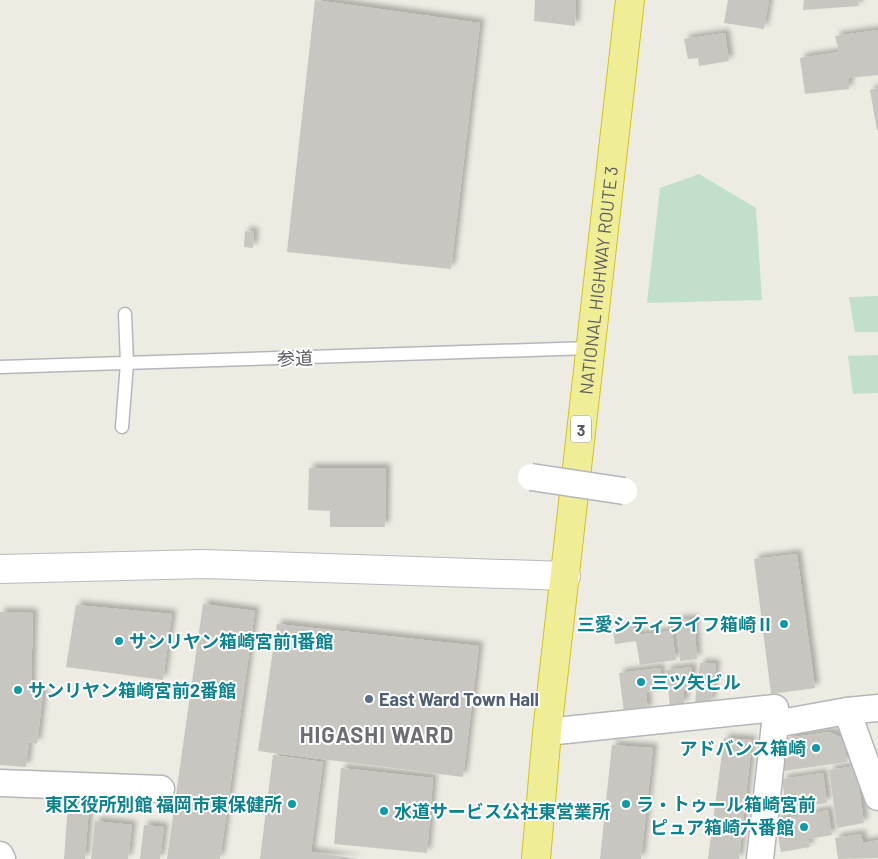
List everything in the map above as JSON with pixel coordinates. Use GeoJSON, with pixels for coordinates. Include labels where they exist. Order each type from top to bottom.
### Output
{"type":"FeatureCollection","features":[{"type":"Feature","properties":{"kind":"highway","name":"NATIONAL HIGHWAY ROUTE 3"},"geometry":{"type":"LineString","coordinates":[[536,859],[590,348],[630,0]]}},
{"type":"Feature","properties":{"kind":"street"},"geometry":{"type":"LineString","coordinates":[[531,477],[624,491]]}},
{"type":"Feature","properties":{"kind":"street"},"geometry":{"type":"LineString","coordinates":[[0,570],[205,564],[566,576]]}},
{"type":"Feature","properties":{"kind":"street"},"geometry":{"type":"LineString","coordinates":[[548,732],[775,708],[775,724],[760,859]]}},
{"type":"Feature","properties":{"kind":"street"},"geometry":{"type":"LineString","coordinates":[[775,724],[847,711],[878,708]]}},
{"type":"Feature","properties":{"kind":"street"},"geometry":{"type":"LineString","coordinates":[[847,711],[878,797]]}},
{"type":"Feature","properties":{"kind":"street"},"geometry":{"type":"LineString","coordinates":[[0,783],[161,789]]}},
{"type":"Feature","properties":{"kind":"street"},"geometry":{"type":"LineString","coordinates":[[0,855],[2,859]]}},
{"type":"Feature","properties":{"kind":"lane"},"geometry":{"type":"LineString","coordinates":[[122,427],[127,363],[125,314]]}},
{"type":"Feature","properties":{"kind":"lane","name":"参道"},"geometry":{"type":"LineString","coordinates":[[0,367],[590,348]]}},
{"type":"Feature","properties":{"kind":"green space"},"geometry":{"type":"Polygon","coordinates":[[[699,174],[756,208],[762,300],[647,303],[660,188],[699,174]]]}},
{"type":"Feature","properties":{"kind":"green space"},"geometry":{"type":"Polygon","coordinates":[[[878,296],[878,332],[855,332],[849,297],[878,296]]]}},
{"type":"Feature","properties":{"kind":"green space"},"geometry":{"type":"Polygon","coordinates":[[[878,355],[878,393],[853,394],[848,356],[878,355]]]}},
{"type":"Feature","properties":{"kind":"building"},"geometry":{"type":"Polygon","coordinates":[[[315,0],[480,23],[451,269],[287,252],[315,0]]]}},
{"type":"Feature","properties":{"kind":"building"},"geometry":{"type":"Polygon","coordinates":[[[535,0],[576,0],[575,26],[534,21],[535,0]]]}},
{"type":"Feature","properties":{"kind":"building"},"geometry":{"type":"Polygon","coordinates":[[[728,0],[769,0],[764,29],[724,23],[728,0]]]}},
{"type":"Feature","properties":{"kind":"building"},"geometry":{"type":"Polygon","coordinates":[[[804,0],[858,0],[859,6],[803,10],[804,0]]]}},
{"type":"Feature","properties":{"kind":"building"},"geometry":{"type":"Polygon","coordinates":[[[878,30],[878,75],[849,78],[849,89],[805,94],[800,58],[839,52],[835,36],[878,30]]]}},
{"type":"Feature","properties":{"kind":"building"},"geometry":{"type":"Polygon","coordinates":[[[725,33],[729,61],[699,66],[698,58],[688,59],[684,39],[725,33]]]}},
{"type":"Feature","properties":{"kind":"building"},"geometry":{"type":"Polygon","coordinates":[[[878,88],[878,130],[877,130],[870,90],[878,88]]]}},
{"type":"Feature","properties":{"kind":"building"},"geometry":{"type":"Polygon","coordinates":[[[245,231],[254,232],[253,248],[244,247],[245,231]]]}},
{"type":"Feature","properties":{"kind":"building"},"geometry":{"type":"Polygon","coordinates":[[[309,468],[386,468],[385,527],[330,527],[330,511],[308,510],[309,468]]]}},
{"type":"Feature","properties":{"kind":"building","name":"三愛シティライフ箱崎Ⅱ"},"geometry":{"type":"Polygon","coordinates":[[[797,554],[815,688],[771,694],[754,559],[797,554]]]}},
{"type":"Feature","properties":{"kind":"building"},"geometry":{"type":"Polygon","coordinates":[[[203,604],[255,611],[220,859],[167,859],[203,604]]]}},
{"type":"Feature","properties":{"kind":"building","name":"サンリヤン箱崎宮前1番館"},"geometry":{"type":"Polygon","coordinates":[[[76,605],[172,614],[163,680],[66,667],[76,605]]]}},
{"type":"Feature","properties":{"kind":"building","name":"サンリヤン箱崎宮前2番館"},"geometry":{"type":"Polygon","coordinates":[[[0,612],[33,613],[31,688],[43,693],[37,744],[29,742],[26,767],[0,765],[0,612]]]}},
{"type":"Feature","properties":{"kind":"building"},"geometry":{"type":"Polygon","coordinates":[[[694,619],[697,659],[680,661],[677,620],[694,619]]]}},
{"type":"Feature","properties":{"kind":"building","name":"East Ward Town Hall"},"geometry":{"type":"Polygon","coordinates":[[[277,624],[479,646],[463,777],[258,751],[277,624]]]}},
{"type":"Feature","properties":{"kind":"building"},"geometry":{"type":"Polygon","coordinates":[[[634,626],[635,635],[672,631],[676,660],[640,665],[636,641],[615,644],[613,630],[634,626]]]}},
{"type":"Feature","properties":{"kind":"building"},"geometry":{"type":"Polygon","coordinates":[[[700,663],[716,664],[711,703],[695,702],[700,663]]]}},
{"type":"Feature","properties":{"kind":"building"},"geometry":{"type":"Polygon","coordinates":[[[692,667],[692,689],[684,691],[684,704],[670,706],[666,670],[692,667]]]}},
{"type":"Feature","properties":{"kind":"building","name":"三ツ矢ビル"},"geometry":{"type":"Polygon","coordinates":[[[660,668],[663,691],[646,693],[648,710],[624,713],[619,673],[660,668]]]}},
{"type":"Feature","properties":{"kind":"building","name":"アドバンス箱崎"},"geometry":{"type":"Polygon","coordinates":[[[829,732],[843,738],[847,762],[783,771],[783,759],[789,758],[787,738],[829,732]]]}},
{"type":"Feature","properties":{"kind":"building"},"geometry":{"type":"Polygon","coordinates":[[[724,738],[752,740],[739,859],[708,859],[724,738]]]}},
{"type":"Feature","properties":{"kind":"building","name":"ラ・トゥール箱崎宮前"},"geometry":{"type":"Polygon","coordinates":[[[612,745],[653,748],[641,859],[600,859],[612,745]]]}},
{"type":"Feature","properties":{"kind":"building","name":"東区役所別館 福岡市東保健所"},"geometry":{"type":"Polygon","coordinates":[[[273,755],[323,762],[311,852],[359,859],[260,859],[273,755]]]}},
{"type":"Feature","properties":{"kind":"building"},"geometry":{"type":"Polygon","coordinates":[[[856,766],[864,823],[837,828],[829,770],[856,766]]]}},
{"type":"Feature","properties":{"kind":"building","name":"水道サービス公社東営業所"},"geometry":{"type":"Polygon","coordinates":[[[341,768],[433,778],[427,853],[334,844],[341,768]]]}},
{"type":"Feature","properties":{"kind":"building"},"geometry":{"type":"Polygon","coordinates":[[[823,773],[827,803],[786,808],[782,779],[823,773]]]}},
{"type":"Feature","properties":{"kind":"building"},"geometry":{"type":"Polygon","coordinates":[[[68,805],[89,807],[85,859],[64,859],[68,805]]]}},
{"type":"Feature","properties":{"kind":"building","name":"ピュア箱崎六番館"},"geometry":{"type":"Polygon","coordinates":[[[828,810],[832,835],[808,839],[810,847],[781,852],[775,820],[828,810]]]}},
{"type":"Feature","properties":{"kind":"building"},"geometry":{"type":"Polygon","coordinates":[[[95,821],[132,825],[128,859],[91,859],[95,821]]]}},
{"type":"Feature","properties":{"kind":"building"},"geometry":{"type":"Polygon","coordinates":[[[144,825],[164,827],[160,859],[140,859],[144,825]]]}},
{"type":"Feature","properties":{"kind":"building"},"geometry":{"type":"Polygon","coordinates":[[[861,834],[863,843],[878,840],[878,858],[838,859],[835,838],[861,834]]]}},
{"type":"Feature","properties":{"kind":"place","name":"三愛シティライフ箱崎Ⅱ"},"geometry":{"type":"Point","coordinates":[784,624]}},
{"type":"Feature","properties":{"kind":"place","name":"サンリヤン箱崎宮前1番館"},"geometry":{"type":"Point","coordinates":[119,641]}},
{"type":"Feature","properties":{"kind":"place","name":"三ツ矢ビル"},"geometry":{"type":"Point","coordinates":[641,682]}},
{"type":"Feature","properties":{"kind":"place","name":"サンリヤン箱崎宮前2番館"},"geometry":{"type":"Point","coordinates":[18,690]}},
{"type":"Feature","properties":{"kind":"place","name":"East Ward Town Hall"},"geometry":{"type":"Point","coordinates":[369,699]}},
{"type":"Feature","properties":{"kind":"place","name":"アドバンス箱崎"},"geometry":{"type":"Point","coordinates":[816,748]}},
{"type":"Feature","properties":{"kind":"place","name":"東区役所別館 福岡市東保健所"},"geometry":{"type":"Point","coordinates":[292,804]}},
{"type":"Feature","properties":{"kind":"place","name":"ラ・トゥール箱崎宮前"},"geometry":{"type":"Point","coordinates":[626,804]}},
{"type":"Feature","properties":{"kind":"place","name":"水道サービス公社東営業所"},"geometry":{"type":"Point","coordinates":[384,811]}},
{"type":"Feature","properties":{"kind":"place","name":"ピュア箱崎六番館"},"geometry":{"type":"Point","coordinates":[804,827]}},
{"type":"Feature","properties":{"kind":"district","name":"HIGASHI WARD"},"geometry":{"type":"Point","coordinates":[377,734]}}]}
